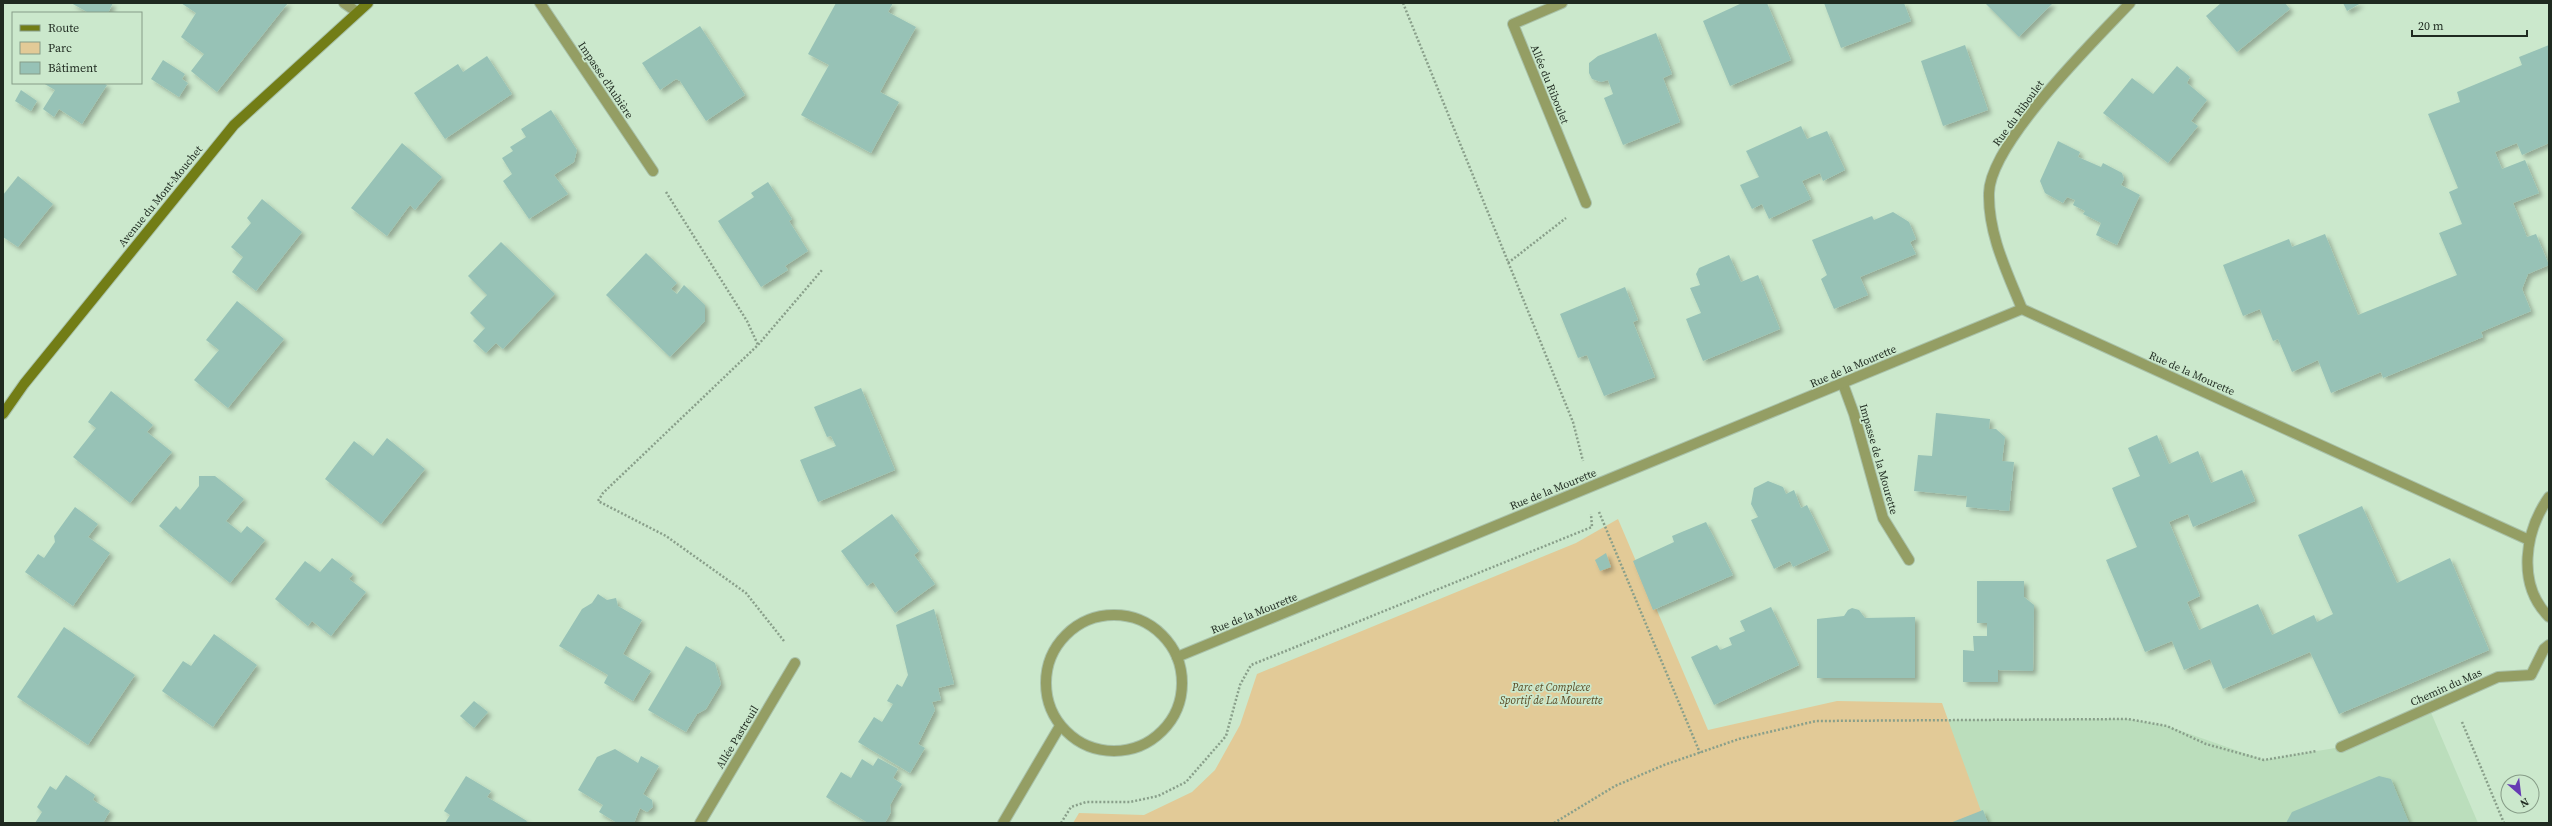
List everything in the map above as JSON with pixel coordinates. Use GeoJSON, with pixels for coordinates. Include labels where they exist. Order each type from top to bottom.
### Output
{"type":"FeatureCollection","features":[{"type":"Feature","properties":{"kind":"main road","name":"Avenue du Mont-Mouchet"},"geometry":{"type":"LineString","coordinates":[[3,414],[24,384],[234,125],[368,3]]}},
{"type":"Feature","properties":{"kind":"street"},"geometry":{"type":"LineString","coordinates":[[344,3],[357,12]]}},
{"type":"Feature","properties":{"kind":"street","name":"Impasse d'Aubière"},"geometry":{"type":"LineString","coordinates":[[540,3],[653,171]]}},
{"type":"Feature","properties":{"kind":"street","name":"Allée du Riboulet"},"geometry":{"type":"LineString","coordinates":[[1562,3],[1513,24],[1586,203]]}},
{"type":"Feature","properties":{"kind":"street","name":"Rue du Riboulet"},"geometry":{"type":"LineString","coordinates":[[2022,309],[1994,236],[1989,192],[2001,155],[2061,74],[2130,3]]}},
{"type":"Feature","properties":{"kind":"street","name":"Rue de la Mourette"},"geometry":{"type":"LineString","coordinates":[[1177,657],[2022,309],[2529,540]]}},
{"type":"Feature","properties":{"kind":"street","name":"Impasse de la Mourette"},"geometry":{"type":"LineString","coordinates":[[1843,384],[1854,414],[1883,518],[1909,560]]}},
{"type":"Feature","properties":{"kind":"street"},"geometry":{"type":"LineString","coordinates":[[2549,498],[2536,518],[2529,540],[2527,566],[2533,591],[2549,617]]}},
{"type":"Feature","properties":{"kind":"street"},"geometry":{"type":"LineString","coordinates":[[1107,614],[1124,615],[1141,620],[1156,629],[1168,641],[1177,657],[1182,675],[1182,687],[1176,712],[1166,728],[1152,741],[1135,749],[1114,752],[1094,749],[1075,741],[1060,726],[1049,708],[1045,687],[1047,665],[1056,645],[1071,629],[1090,618],[1107,614]]}},
{"type":"Feature","properties":{"kind":"street","name":"Chemin du Mas"},"geometry":{"type":"LineString","coordinates":[[2341,747],[2498,677],[2531,675],[2544,649],[2549,645]]}},
{"type":"Feature","properties":{"kind":"street","name":"Allée Pastreuil"},"geometry":{"type":"LineString","coordinates":[[700,823],[795,663]]}},
{"type":"Feature","properties":{"kind":"street"},"geometry":{"type":"LineString","coordinates":[[1003,823],[1060,726]]}},
{"type":"Feature","properties":{"kind":"path"},"geometry":{"type":"LineString","coordinates":[[1403,3],[1573,422],[1589,487],[1700,753]]}},
{"type":"Feature","properties":{"kind":"path"},"geometry":{"type":"LineString","coordinates":[[653,171],[747,321],[758,345]]}},
{"type":"Feature","properties":{"kind":"path"},"geometry":{"type":"LineString","coordinates":[[1508,263],[1586,203]]}},
{"type":"Feature","properties":{"kind":"path"},"geometry":{"type":"LineString","coordinates":[[795,663],[782,637],[746,593],[666,536],[598,501],[603,493],[758,345],[822,270]]}},
{"type":"Feature","properties":{"kind":"path"},"geometry":{"type":"LineString","coordinates":[[1061,823],[1070,808],[1086,802],[1130,802],[1158,796],[1186,782],[1226,736],[1240,685],[1251,665],[1592,527],[1589,487]]}},
{"type":"Feature","properties":{"kind":"path"},"geometry":{"type":"LineString","coordinates":[[2452,698],[2504,823]]}},
{"type":"Feature","properties":{"kind":"path"},"geometry":{"type":"LineString","coordinates":[[1554,823],[1615,786],[1700,753],[1739,739],[1823,721],[2128,719],[2167,726],[2206,744],[2264,760],[2341,747]]}},
{"type":"Feature","properties":{"kind":"shaded area"},"geometry":{"type":"Polygon","coordinates":[[[2429,708],[2478,823],[1959,823],[1948,720],[2128,719],[2167,726],[2264,760],[2341,747],[2429,708]]]}},
{"type":"Feature","properties":{"kind":"green space","name":"Parc et Complexe Sportif de La Mourette"},"geometry":{"type":"Polygon","coordinates":[[[1618,519],[1708,730],[1837,701],[1942,703],[1982,814],[1959,823],[1073,823],[1079,813],[1144,815],[1192,792],[1215,770],[1240,725],[1257,674],[1576,543],[1618,519]]]}},
{"type":"Feature","properties":{"kind":"building"},"geometry":{"type":"Polygon","coordinates":[[[71,3],[113,3],[108,12],[87,12],[71,3]]]}},
{"type":"Feature","properties":{"kind":"building"},"geometry":{"type":"Polygon","coordinates":[[[181,3],[288,3],[217,92],[191,71],[204,54],[181,37],[196,13],[181,3]]]}},
{"type":"Feature","properties":{"kind":"building"},"geometry":{"type":"Polygon","coordinates":[[[836,3],[893,3],[888,12],[916,27],[880,92],[899,102],[871,153],[801,115],[829,65],[808,54],[836,3]]]}},
{"type":"Feature","properties":{"kind":"building"},"geometry":{"type":"Polygon","coordinates":[[[1742,3],[1767,3],[1791,60],[1730,86],[1703,21],[1742,3]]]}},
{"type":"Feature","properties":{"kind":"building"},"geometry":{"type":"Polygon","coordinates":[[[1824,3],[1904,3],[1911,21],[1841,48],[1824,3]]]}},
{"type":"Feature","properties":{"kind":"building"},"geometry":{"type":"Polygon","coordinates":[[[1985,3],[2053,3],[2019,37],[1985,3]]]}},
{"type":"Feature","properties":{"kind":"building"},"geometry":{"type":"Polygon","coordinates":[[[2221,3],[2285,3],[2290,9],[2237,52],[2206,16],[2221,3]]]}},
{"type":"Feature","properties":{"kind":"building"},"geometry":{"type":"Polygon","coordinates":[[[2343,3],[2361,3],[2347,11],[2343,3]]]}},
{"type":"Feature","properties":{"kind":"building"},"geometry":{"type":"Polygon","coordinates":[[[700,26],[745,95],[706,121],[680,81],[676,79],[660,90],[642,63],[700,26]]]}},
{"type":"Feature","properties":{"kind":"building"},"geometry":{"type":"Polygon","coordinates":[[[1656,33],[1672,74],[1663,78],[1680,122],[1623,145],[1604,98],[1613,94],[1608,80],[1601,82],[1592,79],[1589,73],[1589,63],[1598,56],[1656,33]]]}},
{"type":"Feature","properties":{"kind":"building"},"geometry":{"type":"Polygon","coordinates":[[[1965,45],[1988,110],[1943,126],[1921,61],[1965,45]]]}},
{"type":"Feature","properties":{"kind":"building"},"geometry":{"type":"Polygon","coordinates":[[[2549,45],[2549,143],[2522,155],[2517,143],[2495,152],[2502,169],[2525,160],[2539,193],[2513,203],[2527,237],[2536,234],[2549,265],[2528,274],[2522,289],[2531,311],[2481,332],[2483,337],[2383,378],[2381,372],[2331,393],[2318,360],[2292,372],[2278,339],[2273,341],[2260,309],[2243,316],[2223,265],[2289,239],[2292,247],[2325,234],[2358,315],[2457,275],[2439,233],[2462,224],[2449,192],[2458,188],[2428,114],[2460,102],[2457,92],[2522,65],[2519,57],[2549,45]]]}},
{"type":"Feature","properties":{"kind":"building"},"geometry":{"type":"Polygon","coordinates":[[[487,56],[512,94],[445,139],[414,93],[458,64],[463,72],[487,56]]]}},
{"type":"Feature","properties":{"kind":"building"},"geometry":{"type":"Polygon","coordinates":[[[163,60],[185,74],[182,79],[188,83],[179,97],[151,79],[163,60]]]}},
{"type":"Feature","properties":{"kind":"building"},"geometry":{"type":"Polygon","coordinates":[[[2177,66],[2190,77],[2187,83],[2207,100],[2191,121],[2198,126],[2168,163],[2103,113],[2132,78],[2153,94],[2177,66]]]}},
{"type":"Feature","properties":{"kind":"building"},"geometry":{"type":"Polygon","coordinates":[[[45,84],[107,85],[82,124],[59,109],[54,117],[43,109],[55,90],[45,84]]]}},
{"type":"Feature","properties":{"kind":"building"},"geometry":{"type":"Polygon","coordinates":[[[21,90],[37,101],[31,111],[15,101],[21,90]]]}},
{"type":"Feature","properties":{"kind":"building"},"geometry":{"type":"Polygon","coordinates":[[[551,110],[577,150],[574,162],[554,175],[568,194],[529,219],[503,181],[512,174],[502,158],[513,151],[510,147],[526,137],[521,129],[551,110]]]}},
{"type":"Feature","properties":{"kind":"building"},"geometry":{"type":"Polygon","coordinates":[[[1801,126],[1807,139],[1827,131],[1845,170],[1823,181],[1820,173],[1802,181],[1811,199],[1769,219],[1762,204],[1752,209],[1740,185],[1759,177],[1746,151],[1801,126]]]}},
{"type":"Feature","properties":{"kind":"building"},"geometry":{"type":"Polygon","coordinates":[[[2058,141],[2080,152],[2078,157],[2101,167],[2103,163],[2122,173],[2124,179],[2121,185],[2140,195],[2117,245],[2096,235],[2101,223],[2083,214],[2085,211],[2073,205],[2075,200],[2067,197],[2063,203],[2045,193],[2040,181],[2058,141]]]}},
{"type":"Feature","properties":{"kind":"building"},"geometry":{"type":"Polygon","coordinates":[[[402,143],[442,177],[415,210],[410,205],[387,236],[351,208],[402,143]]]}},
{"type":"Feature","properties":{"kind":"building"},"geometry":{"type":"Polygon","coordinates":[[[18,176],[53,204],[18,247],[3,237],[3,195],[18,176]]]}},
{"type":"Feature","properties":{"kind":"building"},"geometry":{"type":"Polygon","coordinates":[[[768,182],[792,219],[789,221],[808,251],[785,266],[788,270],[761,287],[718,221],[754,197],[751,193],[768,182]]]}},
{"type":"Feature","properties":{"kind":"building"},"geometry":{"type":"Polygon","coordinates":[[[262,199],[302,232],[256,291],[232,272],[243,257],[231,247],[251,223],[247,218],[262,199]]]}},
{"type":"Feature","properties":{"kind":"building"},"geometry":{"type":"Polygon","coordinates":[[[1893,212],[1909,222],[1916,239],[1910,242],[1916,254],[1860,277],[1868,295],[1834,309],[1821,279],[1827,275],[1812,240],[1872,216],[1874,220],[1893,212]]]}},
{"type":"Feature","properties":{"kind":"building"},"geometry":{"type":"Polygon","coordinates":[[[501,242],[555,294],[503,349],[496,343],[486,353],[473,341],[485,328],[470,313],[487,295],[468,276],[501,242]]]}},
{"type":"Feature","properties":{"kind":"building"},"geometry":{"type":"Polygon","coordinates":[[[646,253],[677,283],[671,289],[677,294],[684,285],[705,305],[705,321],[670,357],[606,295],[646,253]]]}},
{"type":"Feature","properties":{"kind":"building"},"geometry":{"type":"Polygon","coordinates":[[[1729,255],[1741,282],[1758,275],[1780,329],[1703,361],[1686,319],[1701,313],[1690,288],[1700,285],[1696,274],[1699,268],[1729,255]]]}},
{"type":"Feature","properties":{"kind":"building"},"geometry":{"type":"Polygon","coordinates":[[[1625,287],[1638,320],[1633,322],[1655,377],[1604,396],[1587,355],[1578,358],[1560,314],[1625,287]]]}},
{"type":"Feature","properties":{"kind":"building"},"geometry":{"type":"Polygon","coordinates":[[[237,301],[284,339],[228,408],[194,380],[219,350],[206,340],[237,301]]]}},
{"type":"Feature","properties":{"kind":"building"},"geometry":{"type":"Polygon","coordinates":[[[861,388],[895,470],[818,502],[800,460],[836,446],[831,436],[827,437],[814,407],[861,388]]]}},
{"type":"Feature","properties":{"kind":"building"},"geometry":{"type":"Polygon","coordinates":[[[111,391],[153,425],[147,432],[172,452],[130,503],[73,457],[96,428],[88,422],[111,391]]]}},
{"type":"Feature","properties":{"kind":"building"},"geometry":{"type":"Polygon","coordinates":[[[1936,413],[1990,419],[1989,429],[1996,429],[2005,437],[2002,461],[2014,462],[2009,511],[1966,507],[1967,496],[1914,491],[1918,455],[1932,456],[1936,413]]]}},
{"type":"Feature","properties":{"kind":"building"},"geometry":{"type":"Polygon","coordinates":[[[2157,435],[2169,464],[2198,451],[2211,483],[2242,470],[2255,501],[2193,527],[2188,514],[2169,522],[2200,596],[2187,602],[2199,630],[2258,604],[2272,635],[2314,615],[2317,622],[2333,614],[2298,535],[2362,506],[2397,583],[2450,558],[2489,650],[2339,714],[2310,652],[2223,689],[2210,659],[2184,670],[2172,641],[2145,652],[2106,560],[2137,547],[2112,488],[2140,476],[2128,448],[2157,435]]]}},
{"type":"Feature","properties":{"kind":"building"},"geometry":{"type":"Polygon","coordinates":[[[387,438],[425,469],[381,524],[325,479],[354,441],[373,456],[387,438]]]}},
{"type":"Feature","properties":{"kind":"building"},"geometry":{"type":"Polygon","coordinates":[[[199,476],[215,476],[244,499],[226,521],[241,533],[247,526],[265,540],[230,583],[159,526],[176,506],[180,510],[199,486],[199,476]]]}},
{"type":"Feature","properties":{"kind":"building"},"geometry":{"type":"Polygon","coordinates":[[[1768,481],[1783,487],[1786,494],[1794,490],[1801,508],[1807,505],[1829,550],[1793,567],[1790,561],[1774,569],[1751,520],[1758,517],[1751,504],[1754,488],[1768,481]]]}},
{"type":"Feature","properties":{"kind":"building"},"geometry":{"type":"Polygon","coordinates":[[[75,507],[98,524],[88,537],[110,553],[73,606],[25,572],[38,554],[44,558],[55,542],[54,536],[75,507]]]}},
{"type":"Feature","properties":{"kind":"building"},"geometry":{"type":"Polygon","coordinates":[[[892,514],[919,551],[914,555],[935,584],[895,613],[873,582],[867,586],[841,551],[892,514]]]}},
{"type":"Feature","properties":{"kind":"building"},"geometry":{"type":"Polygon","coordinates":[[[1706,522],[1733,575],[1653,610],[1633,561],[1674,542],[1672,536],[1706,522]]]}},
{"type":"Feature","properties":{"kind":"building"},"geometry":{"type":"Polygon","coordinates":[[[1606,553],[1611,567],[1600,571],[1595,560],[1606,553]]]}},
{"type":"Feature","properties":{"kind":"building"},"geometry":{"type":"Polygon","coordinates":[[[332,558],[353,574],[349,579],[366,592],[331,636],[312,621],[308,626],[275,599],[305,561],[320,572],[332,558]]]}},
{"type":"Feature","properties":{"kind":"building"},"geometry":{"type":"Polygon","coordinates":[[[1977,581],[2024,581],[2024,597],[2034,605],[2033,671],[1998,670],[1998,682],[1963,682],[1963,650],[1974,651],[1973,636],[1987,636],[1987,623],[1977,623],[1977,581]]]}},
{"type":"Feature","properties":{"kind":"building"},"geometry":{"type":"Polygon","coordinates":[[[598,594],[607,600],[616,598],[618,606],[642,620],[623,654],[651,671],[633,701],[604,683],[608,675],[559,646],[582,609],[592,603],[598,594]]]}},
{"type":"Feature","properties":{"kind":"building"},"geometry":{"type":"Polygon","coordinates":[[[1771,607],[1799,665],[1714,705],[1691,657],[1717,645],[1720,650],[1732,645],[1729,638],[1745,631],[1740,621],[1771,607]]]}},
{"type":"Feature","properties":{"kind":"building"},"geometry":{"type":"Polygon","coordinates":[[[1852,608],[1859,610],[1865,618],[1915,617],[1915,678],[1817,678],[1817,619],[1844,616],[1848,610],[1852,608]]]}},
{"type":"Feature","properties":{"kind":"building"},"geometry":{"type":"Polygon","coordinates":[[[934,609],[954,684],[938,688],[941,700],[932,702],[935,710],[918,744],[925,748],[910,773],[858,742],[874,717],[882,722],[893,704],[887,701],[897,684],[902,687],[908,675],[896,625],[934,609]]]}},
{"type":"Feature","properties":{"kind":"building"},"geometry":{"type":"Polygon","coordinates":[[[64,627],[135,675],[88,745],[17,697],[64,627]]]}},
{"type":"Feature","properties":{"kind":"building"},"geometry":{"type":"Polygon","coordinates":[[[214,634],[257,665],[213,727],[162,691],[183,661],[191,666],[214,634]]]}},
{"type":"Feature","properties":{"kind":"building"},"geometry":{"type":"Polygon","coordinates":[[[686,646],[715,663],[721,684],[706,709],[697,714],[686,732],[648,710],[686,646]]]}},
{"type":"Feature","properties":{"kind":"building"},"geometry":{"type":"Polygon","coordinates":[[[474,701],[488,712],[474,728],[460,716],[474,701]]]}},
{"type":"Feature","properties":{"kind":"building"},"geometry":{"type":"Polygon","coordinates":[[[615,749],[638,763],[641,756],[659,766],[643,794],[652,800],[653,807],[647,812],[640,808],[634,823],[617,823],[599,812],[603,805],[578,790],[597,757],[615,749]]]}},
{"type":"Feature","properties":{"kind":"building"},"geometry":{"type":"Polygon","coordinates":[[[878,758],[898,769],[893,778],[902,784],[890,805],[891,812],[885,823],[868,823],[826,797],[841,772],[851,778],[862,759],[873,766],[878,758]]]}},
{"type":"Feature","properties":{"kind":"building"},"geometry":{"type":"Polygon","coordinates":[[[66,775],[95,795],[93,800],[110,811],[103,823],[35,823],[42,812],[37,807],[50,786],[56,790],[66,775]]]}},
{"type":"Feature","properties":{"kind":"building"},"geometry":{"type":"Polygon","coordinates":[[[466,776],[491,791],[487,797],[527,821],[526,823],[445,823],[450,815],[444,811],[466,776]]]}},
{"type":"Feature","properties":{"kind":"building"},"geometry":{"type":"Polygon","coordinates":[[[2379,776],[2391,779],[2409,823],[2286,823],[2292,812],[2379,776]]]}},
{"type":"Feature","properties":{"kind":"building"},"geometry":{"type":"Polygon","coordinates":[[[1983,810],[1988,823],[1950,823],[1983,810]]]}}]}
